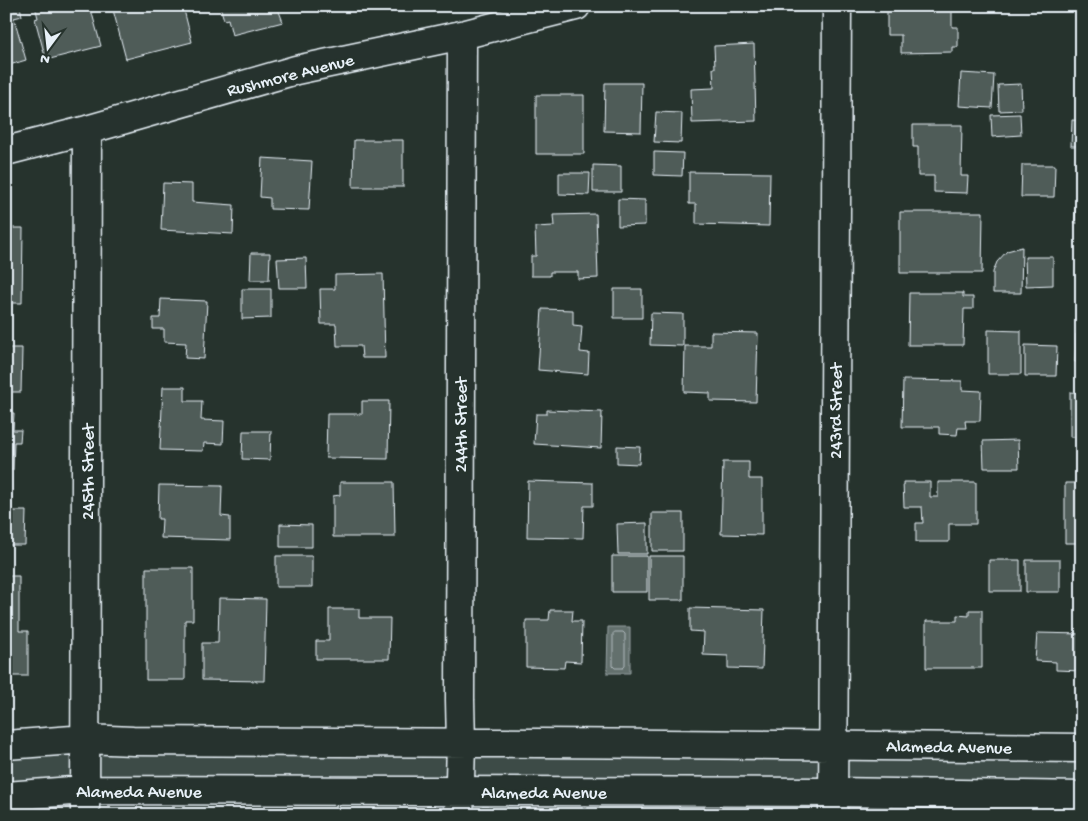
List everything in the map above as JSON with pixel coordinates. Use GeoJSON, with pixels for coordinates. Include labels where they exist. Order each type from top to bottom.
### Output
{"type":"FeatureCollection","features":[{"type":"Feature","properties":{"kind":"street","name":"Rushmore Avenue"},"geometry":{"type":"LineString","coordinates":[[6,151],[87,130],[296,70],[462,35],[576,6]]}},
{"type":"Feature","properties":{"kind":"street","name":"243rd Street"},"geometry":{"type":"LineString","coordinates":[[833,779],[837,6]]}},
{"type":"Feature","properties":{"kind":"street","name":"244th Street"},"geometry":{"type":"LineString","coordinates":[[459,803],[461,744],[462,35]]}},
{"type":"Feature","properties":{"kind":"street","name":"245th Street"},"geometry":{"type":"LineString","coordinates":[[85,802],[87,130]]}},
{"type":"Feature","properties":{"kind":"street","name":"Alameda Avenue"},"geometry":{"type":"LineString","coordinates":[[6,745],[86,739],[461,744],[833,779],[1082,796]]}},
{"type":"Feature","properties":{"kind":"street","name":"Alameda Avenue"},"geometry":{"type":"LineString","coordinates":[[6,796],[85,802],[459,803],[833,779],[1082,748]]}},
{"type":"Feature","properties":{"kind":"shaded area"},"geometry":{"type":"Polygon","coordinates":[[[74,749],[1082,757],[1082,788],[6,789],[6,756],[74,749]]]}},
{"type":"Feature","properties":{"kind":"shaded area"},"geometry":{"type":"Polygon","coordinates":[[[86,788],[86,815],[6,815],[6,795],[86,788]]]}},
{"type":"Feature","properties":{"kind":"water"},"geometry":{"type":"Polygon","coordinates":[[[608,627],[630,627],[630,673],[607,673],[608,627]]]}},
{"type":"Feature","properties":{"kind":"building"},"geometry":{"type":"Polygon","coordinates":[[[6,6],[20,6],[22,16],[14,18],[26,60],[6,66],[6,6]]]}},
{"type":"Feature","properties":{"kind":"building"},"geometry":{"type":"Polygon","coordinates":[[[35,6],[90,6],[101,46],[46,60],[35,19],[38,18],[35,6]]]}},
{"type":"Feature","properties":{"kind":"building"},"geometry":{"type":"Polygon","coordinates":[[[112,6],[183,6],[192,42],[126,59],[112,6]]]}},
{"type":"Feature","properties":{"kind":"building"},"geometry":{"type":"Polygon","coordinates":[[[220,6],[277,6],[283,22],[232,35],[228,19],[224,20],[220,6]]]}},
{"type":"Feature","properties":{"kind":"building"},"geometry":{"type":"Polygon","coordinates":[[[887,6],[952,6],[952,27],[958,27],[958,47],[952,47],[952,52],[901,53],[901,35],[887,35],[887,6]]]}},
{"type":"Feature","properties":{"kind":"building"},"geometry":{"type":"Polygon","coordinates":[[[754,44],[756,121],[692,123],[691,89],[714,88],[714,46],[754,44]]]}},
{"type":"Feature","properties":{"kind":"building"},"geometry":{"type":"Polygon","coordinates":[[[1079,60],[1082,60],[1082,86],[1079,86],[1079,60]]]}},
{"type":"Feature","properties":{"kind":"building"},"geometry":{"type":"Polygon","coordinates":[[[961,73],[994,75],[992,108],[959,106],[961,73]]]}},
{"type":"Feature","properties":{"kind":"building"},"geometry":{"type":"Polygon","coordinates":[[[605,83],[642,83],[641,132],[604,131],[605,83]]]}},
{"type":"Feature","properties":{"kind":"building"},"geometry":{"type":"Polygon","coordinates":[[[1021,84],[1022,110],[999,111],[998,85],[1021,84]]]}},
{"type":"Feature","properties":{"kind":"building"},"geometry":{"type":"Polygon","coordinates":[[[536,95],[584,95],[584,154],[536,154],[536,95]]]}},
{"type":"Feature","properties":{"kind":"building"},"geometry":{"type":"Polygon","coordinates":[[[656,112],[682,113],[681,143],[654,142],[656,112]]]}},
{"type":"Feature","properties":{"kind":"building"},"geometry":{"type":"Polygon","coordinates":[[[1020,114],[1021,135],[992,137],[991,115],[1020,114]]]}},
{"type":"Feature","properties":{"kind":"building"},"geometry":{"type":"Polygon","coordinates":[[[1072,120],[1082,121],[1082,173],[1080,173],[1081,146],[1071,146],[1072,120]]]}},
{"type":"Feature","properties":{"kind":"building"},"geometry":{"type":"Polygon","coordinates":[[[913,125],[962,125],[961,176],[968,176],[967,193],[934,192],[934,176],[918,176],[918,147],[913,147],[913,125]]]}},
{"type":"Feature","properties":{"kind":"building"},"geometry":{"type":"Polygon","coordinates":[[[354,140],[403,140],[403,187],[353,187],[354,140]]]}},
{"type":"Feature","properties":{"kind":"building"},"geometry":{"type":"Polygon","coordinates":[[[654,152],[683,153],[682,176],[654,175],[654,152]]]}},
{"type":"Feature","properties":{"kind":"building"},"geometry":{"type":"Polygon","coordinates":[[[262,158],[312,161],[309,210],[270,209],[270,198],[260,197],[262,158]]]}},
{"type":"Feature","properties":{"kind":"building"},"geometry":{"type":"Polygon","coordinates":[[[593,165],[621,166],[621,192],[593,192],[593,165]]]}},
{"type":"Feature","properties":{"kind":"building"},"geometry":{"type":"Polygon","coordinates":[[[1022,165],[1055,165],[1054,197],[1021,197],[1022,165]]]}},
{"type":"Feature","properties":{"kind":"building"},"geometry":{"type":"Polygon","coordinates":[[[689,172],[770,173],[769,226],[696,224],[696,204],[689,204],[689,172]]]}},
{"type":"Feature","properties":{"kind":"building"},"geometry":{"type":"Polygon","coordinates":[[[559,173],[590,173],[589,195],[559,194],[559,173]]]}},
{"type":"Feature","properties":{"kind":"building"},"geometry":{"type":"Polygon","coordinates":[[[163,183],[192,184],[192,202],[234,205],[233,234],[161,230],[163,183]]]}},
{"type":"Feature","properties":{"kind":"building"},"geometry":{"type":"Polygon","coordinates":[[[618,199],[645,200],[645,225],[618,226],[618,199]]]}},
{"type":"Feature","properties":{"kind":"building"},"geometry":{"type":"Polygon","coordinates":[[[1076,202],[1082,202],[1082,223],[1075,223],[1076,202]]]}},
{"type":"Feature","properties":{"kind":"building"},"geometry":{"type":"Polygon","coordinates":[[[900,212],[983,212],[982,273],[900,273],[900,212]]]}},
{"type":"Feature","properties":{"kind":"building"},"geometry":{"type":"Polygon","coordinates":[[[596,214],[598,278],[578,279],[578,272],[550,272],[550,276],[531,276],[531,256],[536,256],[535,227],[554,226],[553,215],[596,214]]]}},
{"type":"Feature","properties":{"kind":"building"},"geometry":{"type":"Polygon","coordinates":[[[6,228],[23,228],[22,303],[6,303],[6,228]]]}},
{"type":"Feature","properties":{"kind":"building"},"geometry":{"type":"Polygon","coordinates":[[[1022,247],[1021,293],[993,293],[993,272],[997,262],[1007,251],[1022,247]]]}},
{"type":"Feature","properties":{"kind":"building"},"geometry":{"type":"Polygon","coordinates":[[[251,253],[270,253],[269,280],[250,280],[251,253]]]}},
{"type":"Feature","properties":{"kind":"building"},"geometry":{"type":"Polygon","coordinates":[[[1025,257],[1053,257],[1053,285],[1026,286],[1025,257]]]}},
{"type":"Feature","properties":{"kind":"building"},"geometry":{"type":"Polygon","coordinates":[[[306,258],[307,288],[279,288],[277,259],[306,258]]]}},
{"type":"Feature","properties":{"kind":"building"},"geometry":{"type":"Polygon","coordinates":[[[383,274],[385,358],[362,358],[361,346],[337,346],[336,324],[321,324],[320,289],[335,289],[335,275],[383,274]]]}},
{"type":"Feature","properties":{"kind":"building"},"geometry":{"type":"Polygon","coordinates":[[[242,289],[271,289],[271,318],[242,319],[242,289]]]}},
{"type":"Feature","properties":{"kind":"building"},"geometry":{"type":"Polygon","coordinates":[[[614,289],[642,289],[642,318],[614,318],[614,289]]]}},
{"type":"Feature","properties":{"kind":"building"},"geometry":{"type":"Polygon","coordinates":[[[909,293],[963,293],[963,297],[973,297],[973,309],[964,309],[963,345],[908,345],[909,293]]]}},
{"type":"Feature","properties":{"kind":"building"},"geometry":{"type":"Polygon","coordinates":[[[161,299],[207,301],[204,359],[185,358],[186,343],[164,342],[164,329],[153,329],[153,318],[160,318],[161,299]]]}},
{"type":"Feature","properties":{"kind":"building"},"geometry":{"type":"Polygon","coordinates":[[[542,309],[573,310],[573,325],[582,326],[580,352],[589,353],[588,374],[538,370],[542,309]]]}},
{"type":"Feature","properties":{"kind":"building"},"geometry":{"type":"Polygon","coordinates":[[[651,313],[683,314],[683,346],[650,345],[651,313]]]}},
{"type":"Feature","properties":{"kind":"building"},"geometry":{"type":"Polygon","coordinates":[[[988,330],[1021,331],[1021,374],[988,374],[988,330]]]}},
{"type":"Feature","properties":{"kind":"building"},"geometry":{"type":"Polygon","coordinates":[[[711,332],[758,333],[756,402],[710,401],[710,393],[684,392],[685,346],[711,346],[711,332]]]}},
{"type":"Feature","properties":{"kind":"building"},"geometry":{"type":"Polygon","coordinates":[[[1076,334],[1082,334],[1082,362],[1075,362],[1076,334]]]}},
{"type":"Feature","properties":{"kind":"building"},"geometry":{"type":"Polygon","coordinates":[[[1025,345],[1057,346],[1056,376],[1025,376],[1025,345]]]}},
{"type":"Feature","properties":{"kind":"building"},"geometry":{"type":"Polygon","coordinates":[[[6,348],[22,348],[21,392],[6,392],[6,348]]]}},
{"type":"Feature","properties":{"kind":"building"},"geometry":{"type":"Polygon","coordinates":[[[903,380],[962,381],[962,390],[981,391],[980,421],[965,421],[966,428],[958,428],[957,435],[939,434],[939,427],[902,427],[903,380]]]}},
{"type":"Feature","properties":{"kind":"building"},"geometry":{"type":"Polygon","coordinates":[[[163,387],[185,387],[185,401],[202,401],[201,420],[224,421],[223,444],[204,443],[203,451],[160,450],[163,387]]]}},
{"type":"Feature","properties":{"kind":"building"},"geometry":{"type":"Polygon","coordinates":[[[1070,392],[1082,393],[1082,437],[1070,437],[1070,392]]]}},
{"type":"Feature","properties":{"kind":"building"},"geometry":{"type":"Polygon","coordinates":[[[362,401],[389,401],[388,459],[326,458],[327,414],[362,414],[362,401]]]}},
{"type":"Feature","properties":{"kind":"building"},"geometry":{"type":"Polygon","coordinates":[[[547,410],[602,412],[601,448],[534,444],[536,414],[547,414],[547,410]]]}},
{"type":"Feature","properties":{"kind":"building"},"geometry":{"type":"Polygon","coordinates":[[[6,413],[14,413],[13,430],[21,430],[20,442],[14,442],[13,470],[6,470],[6,413]]]}},
{"type":"Feature","properties":{"kind":"building"},"geometry":{"type":"Polygon","coordinates":[[[243,431],[271,431],[270,460],[242,459],[243,431]]]}},
{"type":"Feature","properties":{"kind":"building"},"geometry":{"type":"Polygon","coordinates":[[[1018,440],[1019,468],[984,468],[983,441],[1018,440]]]}},
{"type":"Feature","properties":{"kind":"building"},"geometry":{"type":"Polygon","coordinates":[[[617,446],[640,447],[639,464],[617,463],[617,446]]]}},
{"type":"Feature","properties":{"kind":"building"},"geometry":{"type":"Polygon","coordinates":[[[723,462],[749,462],[749,479],[762,479],[762,535],[721,534],[723,462]]]}},
{"type":"Feature","properties":{"kind":"building"},"geometry":{"type":"Polygon","coordinates":[[[528,481],[593,483],[593,506],[584,506],[583,538],[527,537],[528,481]]]}},
{"type":"Feature","properties":{"kind":"building"},"geometry":{"type":"Polygon","coordinates":[[[340,482],[394,482],[395,537],[333,537],[333,496],[340,495],[340,482]]]}},
{"type":"Feature","properties":{"kind":"building"},"geometry":{"type":"Polygon","coordinates":[[[903,482],[930,482],[930,497],[938,497],[938,482],[976,482],[976,524],[949,524],[949,542],[916,542],[916,523],[923,523],[922,507],[904,507],[903,482]]]}},
{"type":"Feature","properties":{"kind":"building"},"geometry":{"type":"Polygon","coordinates":[[[1065,483],[1082,483],[1082,543],[1065,543],[1065,483]]]}},
{"type":"Feature","properties":{"kind":"building"},"geometry":{"type":"Polygon","coordinates":[[[159,485],[222,486],[221,516],[230,517],[230,540],[161,538],[162,519],[158,519],[159,485]]]}},
{"type":"Feature","properties":{"kind":"building"},"geometry":{"type":"Polygon","coordinates":[[[6,511],[26,511],[25,545],[6,545],[6,511]]]}},
{"type":"Feature","properties":{"kind":"building"},"geometry":{"type":"Polygon","coordinates":[[[652,513],[683,513],[683,551],[652,551],[652,513]]]}},
{"type":"Feature","properties":{"kind":"building"},"geometry":{"type":"Polygon","coordinates":[[[647,523],[647,554],[618,554],[617,524],[647,523]]]}},
{"type":"Feature","properties":{"kind":"building"},"geometry":{"type":"Polygon","coordinates":[[[280,524],[312,525],[312,547],[280,547],[280,524]]]}},
{"type":"Feature","properties":{"kind":"building"},"geometry":{"type":"Polygon","coordinates":[[[276,556],[312,556],[312,587],[276,587],[276,556]]]}},
{"type":"Feature","properties":{"kind":"building"},"geometry":{"type":"Polygon","coordinates":[[[612,556],[647,556],[647,592],[612,592],[612,556]]]}},
{"type":"Feature","properties":{"kind":"building"},"geometry":{"type":"Polygon","coordinates":[[[649,556],[683,556],[683,600],[649,600],[649,556]]]}},
{"type":"Feature","properties":{"kind":"building"},"geometry":{"type":"Polygon","coordinates":[[[989,560],[1020,560],[1020,591],[989,591],[989,560]]]}},
{"type":"Feature","properties":{"kind":"building"},"geometry":{"type":"Polygon","coordinates":[[[1026,560],[1060,560],[1060,592],[1026,592],[1026,560]]]}},
{"type":"Feature","properties":{"kind":"building"},"geometry":{"type":"Polygon","coordinates":[[[146,568],[193,568],[193,620],[185,620],[185,680],[146,680],[146,568]]]}},
{"type":"Feature","properties":{"kind":"building"},"geometry":{"type":"Polygon","coordinates":[[[6,576],[19,576],[19,631],[28,631],[28,676],[6,676],[6,576]]]}},
{"type":"Feature","properties":{"kind":"building"},"geometry":{"type":"Polygon","coordinates":[[[219,598],[266,599],[264,681],[202,680],[202,643],[218,643],[219,598]]]}},
{"type":"Feature","properties":{"kind":"building"},"geometry":{"type":"Polygon","coordinates":[[[690,608],[764,610],[762,669],[728,668],[728,656],[703,655],[704,632],[690,631],[690,608]]]}},
{"type":"Feature","properties":{"kind":"building"},"geometry":{"type":"Polygon","coordinates":[[[329,609],[359,609],[359,618],[390,618],[389,659],[316,659],[316,641],[329,641],[329,609]]]}},
{"type":"Feature","properties":{"kind":"building"},"geometry":{"type":"Polygon","coordinates":[[[550,610],[573,610],[572,621],[582,621],[581,662],[565,661],[564,668],[526,667],[526,620],[549,620],[550,610]]]}},
{"type":"Feature","properties":{"kind":"building"},"geometry":{"type":"Polygon","coordinates":[[[969,610],[982,610],[982,668],[926,668],[926,621],[957,621],[957,615],[969,616],[969,610]]]}},
{"type":"Feature","properties":{"kind":"building"},"geometry":{"type":"Polygon","coordinates":[[[1037,633],[1082,634],[1082,671],[1056,670],[1056,662],[1035,661],[1037,633]]]}}]}
